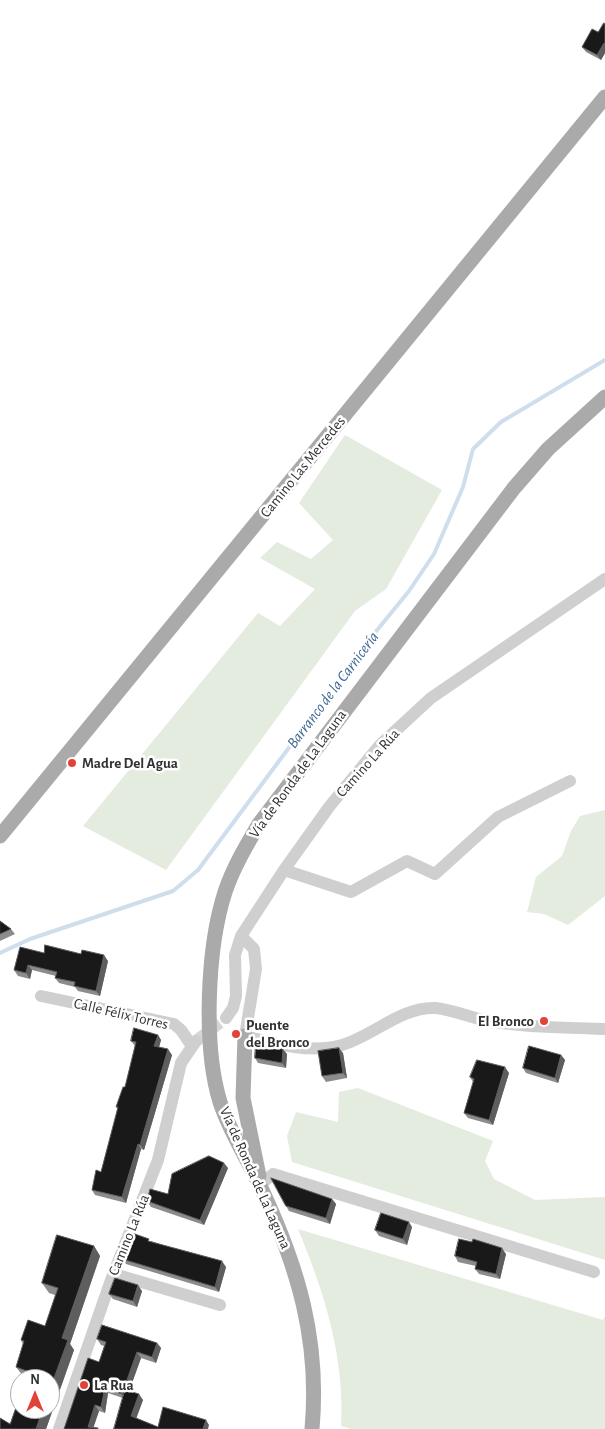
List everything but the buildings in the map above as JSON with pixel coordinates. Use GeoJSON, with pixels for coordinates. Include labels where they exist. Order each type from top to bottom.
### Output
{"type":"FeatureCollection","features":[{"type":"Feature","properties":{"kind":"main road","name":"Camino Las Mercedes"},"geometry":{"type":"LineString","coordinates":[[0,836],[605,97]]}},
{"type":"Feature","properties":{"kind":"main road","name":"Vía de Ronda de La Laguna"},"geometry":{"type":"LineString","coordinates":[[312,1429],[314,1367],[302,1291],[286,1243],[260,1185],[236,1142],[220,1102],[213,1067],[210,1027],[213,949],[218,920],[226,892],[241,855],[259,824],[514,488],[548,450],[605,397]]}},
{"type":"Feature","properties":{"kind":"main road"},"geometry":{"type":"LineString","coordinates":[[245,1036],[243,1098],[256,1156],[260,1185]]}},
{"type":"Feature","properties":{"kind":"street","name":"Camino La Rúa"},"geometry":{"type":"LineString","coordinates":[[226,1018],[234,1008],[236,996],[235,955],[241,936],[284,870],[329,807],[378,746],[431,698],[605,579]]}},
{"type":"Feature","properties":{"kind":"street"},"geometry":{"type":"LineString","coordinates":[[284,870],[350,892],[407,861],[435,874],[498,817],[570,780]]}},
{"type":"Feature","properties":{"kind":"street"},"geometry":{"type":"LineString","coordinates":[[241,936],[254,949],[256,969],[245,1036],[285,1046],[316,1048],[342,1045],[416,1010],[436,1008],[486,1021],[533,1027],[605,1029]]}},
{"type":"Feature","properties":{"kind":"street","name":"Calle Félix Torres"},"geometry":{"type":"LineString","coordinates":[[41,996],[174,1024],[194,1044]]}},
{"type":"Feature","properties":{"kind":"street","name":"Camino La Rúa"},"geometry":{"type":"LineString","coordinates":[[59,1429],[114,1274],[158,1160],[181,1063],[194,1044]]}},
{"type":"Feature","properties":{"kind":"street"},"geometry":{"type":"LineString","coordinates":[[260,1185],[273,1174],[594,1272]]}},
{"type":"Feature","properties":{"kind":"street"},"geometry":{"type":"LineString","coordinates":[[114,1274],[220,1305]]}},
{"type":"Feature","properties":{"kind":"shaded area"},"geometry":{"type":"Polygon","coordinates":[[[345,435],[442,490],[386,589],[355,611],[166,870],[83,826],[258,613],[280,626],[315,589],[260,558],[277,542],[311,559],[333,540],[299,503],[345,435]]]}},
{"type":"Feature","properties":{"kind":"shaded area"},"geometry":{"type":"Polygon","coordinates":[[[605,810],[605,896],[568,925],[544,914],[527,912],[536,877],[562,856],[571,831],[580,816],[605,810]]]}},
{"type":"Feature","properties":{"kind":"shaded area"},"geometry":{"type":"Polygon","coordinates":[[[358,1088],[493,1141],[485,1161],[494,1179],[535,1200],[605,1197],[605,1260],[292,1162],[287,1136],[296,1112],[338,1122],[339,1092],[358,1088]]]}},
{"type":"Feature","properties":{"kind":"shaded area"},"geometry":{"type":"Polygon","coordinates":[[[298,1229],[603,1320],[605,1316],[605,1429],[351,1429],[341,1426],[340,1375],[331,1325],[298,1229]]]}},
{"type":"Feature","properties":{"kind":"waterway","name":"Barranco de la Carnicería"},"geometry":{"type":"LineString","coordinates":[[0,953],[30,939],[173,891],[198,870],[369,640],[409,591],[434,554],[463,487],[473,449],[501,422],[605,360]]}},
{"type":"Feature","properties":{"kind":"tunnel"},"geometry":{"type":"LineString","coordinates":[[196,1041],[226,1018]]}},
{"type":"Feature","properties":{"kind":"place","name":"Madre Del Agua"},"geometry":{"type":"Point","coordinates":[72,763]}},
{"type":"Feature","properties":{"kind":"place","name":"El Bronco"},"geometry":{"type":"Point","coordinates":[544,1021]}},
{"type":"Feature","properties":{"kind":"place","name":"Puente del Bronco"},"geometry":{"type":"Point","coordinates":[236,1034]}},
{"type":"Feature","properties":{"kind":"place","name":"La Rua"},"geometry":{"type":"Point","coordinates":[84,1385]}}]}
